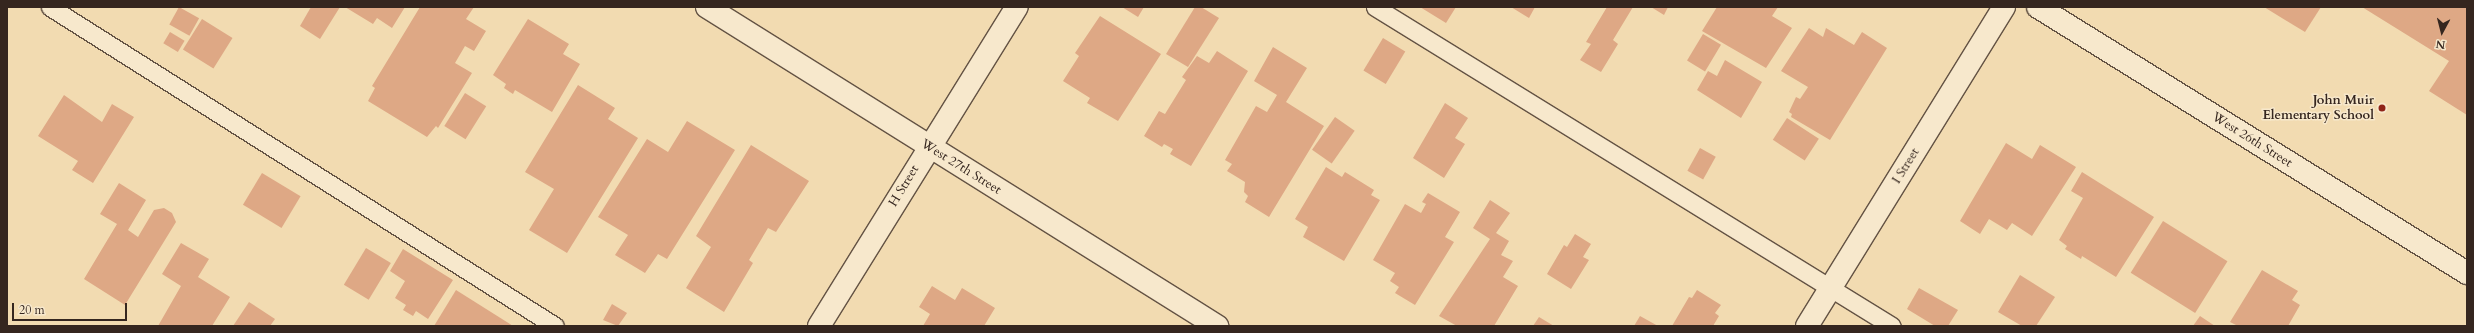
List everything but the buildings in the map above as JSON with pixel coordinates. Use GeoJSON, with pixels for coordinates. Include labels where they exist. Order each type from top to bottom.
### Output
{"type":"FeatureCollection","features":[{"type":"Feature","properties":{"kind":"street","name":"West 27th Street"},"geometry":{"type":"LineString","coordinates":[[707,7],[928,147],[1217,326]]}},
{"type":"Feature","properties":{"kind":"street","name":"H Street"},"geometry":{"type":"LineString","coordinates":[[819,326],[928,147],[1017,7]]}},
{"type":"Feature","properties":{"kind":"street","name":"I Street"},"geometry":{"type":"LineString","coordinates":[[1807,326],[2004,7]]}},
{"type":"Feature","properties":{"kind":"street","name":"West 26th Street"},"geometry":{"type":"LineString","coordinates":[[2038,7],[2467,273]]}},
{"type":"Feature","properties":{"kind":"lane"},"geometry":{"type":"LineString","coordinates":[[50,7],[555,326]]}},
{"type":"Feature","properties":{"kind":"lane"},"geometry":{"type":"LineString","coordinates":[[1375,7],[1892,326]]}},
{"type":"Feature","properties":{"kind":"place","name":"John Muir Elementary School"},"geometry":{"type":"Point","coordinates":[2382,108]}}]}
